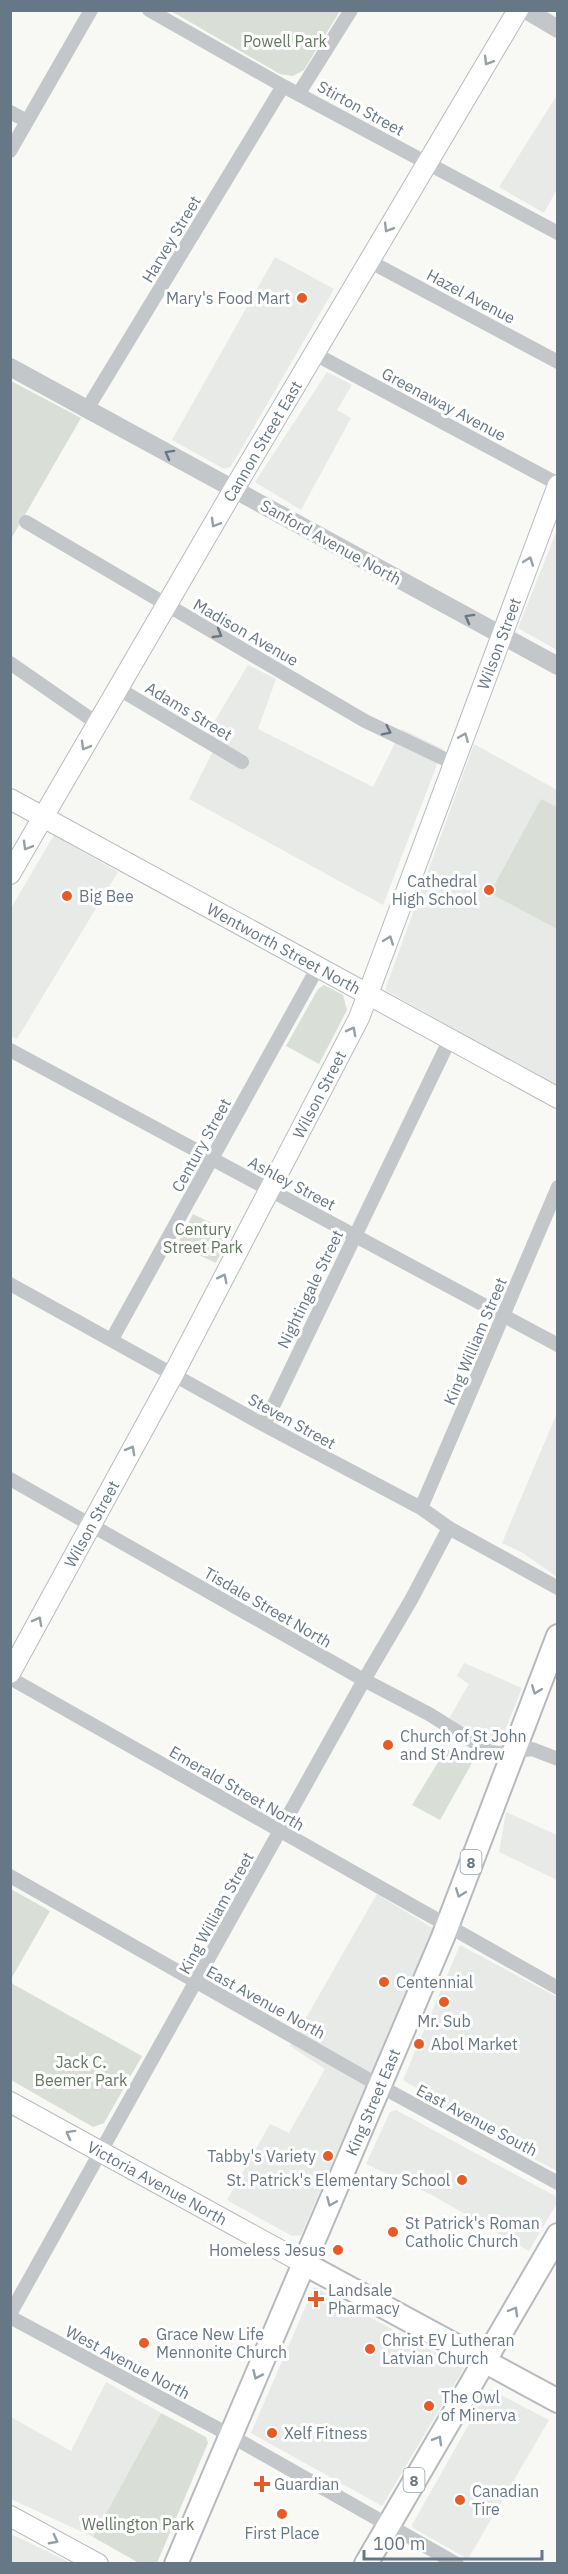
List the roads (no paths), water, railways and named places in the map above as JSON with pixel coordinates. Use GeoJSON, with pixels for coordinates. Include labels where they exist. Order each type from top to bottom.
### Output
{"type":"FeatureCollection","features":[{"type":"Feature","properties":{"kind":"main road","name":"Cannon Street East"},"geometry":{"type":"LineString","coordinates":[[10,874],[234,489],[518,10]]}},
{"type":"Feature","properties":{"kind":"main road","name":"Wilson Street"},"geometry":{"type":"LineString","coordinates":[[10,1673],[174,1373],[359,1018],[558,484]]}},
{"type":"Feature","properties":{"kind":"main road","name":"Wentworth Street North"},"geometry":{"type":"LineString","coordinates":[[10,799],[558,1098]]}},
{"type":"Feature","properties":{"kind":"main road","name":"King Street East"},"geometry":{"type":"LineString","coordinates":[[176,2564],[447,1927],[558,1636]]}},
{"type":"Feature","properties":{"kind":"main road","name":"Victoria Avenue North"},"geometry":{"type":"LineString","coordinates":[[10,2102],[305,2264]]}},
{"type":"Feature","properties":{"kind":"main road","name":"8"},"geometry":{"type":"LineString","coordinates":[[366,2564],[558,2235]]}},
{"type":"Feature","properties":{"kind":"main road"},"geometry":{"type":"LineString","coordinates":[[305,2264],[558,2401]]}},
{"type":"Feature","properties":{"kind":"main road"},"geometry":{"type":"LineString","coordinates":[[10,2516],[98,2564]]}},
{"type":"Feature","properties":{"kind":"street"},"geometry":{"type":"LineString","coordinates":[[10,151],[91,10]]}},
{"type":"Feature","properties":{"kind":"street","name":"Stirton Street"},"geometry":{"type":"LineString","coordinates":[[149,10],[283,86],[558,233]]}},
{"type":"Feature","properties":{"kind":"street"},"geometry":{"type":"LineString","coordinates":[[299,93],[351,10]]}},
{"type":"Feature","properties":{"kind":"street"},"geometry":{"type":"LineString","coordinates":[[526,10],[558,29]]}},
{"type":"Feature","properties":{"kind":"street","name":"Harvey Street"},"geometry":{"type":"LineString","coordinates":[[87,409],[283,86]]}},
{"type":"Feature","properties":{"kind":"street"},"geometry":{"type":"LineString","coordinates":[[10,112],[27,121]]}},
{"type":"Feature","properties":{"kind":"street","name":"Hazel Avenue"},"geometry":{"type":"LineString","coordinates":[[369,261],[558,362]]}},
{"type":"Feature","properties":{"kind":"street","name":"Greenaway Avenue"},"geometry":{"type":"LineString","coordinates":[[315,354],[558,484]]}},
{"type":"Feature","properties":{"kind":"street","name":"Sanford Avenue North"},"geometry":{"type":"LineString","coordinates":[[10,367],[558,666]]}},
{"type":"Feature","properties":{"kind":"street","name":"Madison Avenue"},"geometry":{"type":"LineString","coordinates":[[26,522],[365,721],[453,764]]}},
{"type":"Feature","properties":{"kind":"street"},"geometry":{"type":"LineString","coordinates":[[10,663],[98,724]]}},
{"type":"Feature","properties":{"kind":"street","name":"Adams Street"},"geometry":{"type":"LineString","coordinates":[[119,689],[242,762]]}},
{"type":"Feature","properties":{"kind":"street","name":"Century Street"},"geometry":{"type":"LineString","coordinates":[[112,1339],[318,967]]}},
{"type":"Feature","properties":{"kind":"street","name":"Nightingale Street"},"geometry":{"type":"LineString","coordinates":[[264,1425],[450,1039]]}},
{"type":"Feature","properties":{"kind":"street","name":"Ashley Street"},"geometry":{"type":"LineString","coordinates":[[10,1050],[558,1345]]}},
{"type":"Feature","properties":{"kind":"street","name":"King William Street"},"geometry":{"type":"LineString","coordinates":[[421,1508],[558,1187]]}},
{"type":"Feature","properties":{"kind":"street","name":"Steven Street"},"geometry":{"type":"LineString","coordinates":[[10,1284],[264,1425],[421,1508],[449,1528],[558,1588]]}},
{"type":"Feature","properties":{"kind":"street","name":"Tisdale Street North"},"geometry":{"type":"LineString","coordinates":[[10,1479],[364,1680],[429,1714],[490,1752],[513,1753],[524,1748],[536,1749],[558,1759]]}},
{"type":"Feature","properties":{"kind":"street","name":"King William Street"},"geometry":{"type":"LineString","coordinates":[[10,2316],[279,1831],[411,1600],[449,1528]]}},
{"type":"Feature","properties":{"kind":"street","name":"Emerald Street North"},"geometry":{"type":"LineString","coordinates":[[10,1678],[558,1988]]}},
{"type":"Feature","properties":{"kind":"street","name":"East Avenue North"},"geometry":{"type":"LineString","coordinates":[[10,1876],[380,2086]]}},
{"type":"Feature","properties":{"kind":"street","name":"East Avenue South"},"geometry":{"type":"LineString","coordinates":[[380,2086],[558,2183]]}},
{"type":"Feature","properties":{"kind":"street","name":"West Avenue North"},"geometry":{"type":"LineString","coordinates":[[10,2316],[457,2564]]}},
{"type":"Feature","properties":{"kind":"place","name":"Mary's Food Mart"},"geometry":{"type":"Point","coordinates":[302,298]}},
{"type":"Feature","properties":{"kind":"place","name":"Cathedral High School"},"geometry":{"type":"Point","coordinates":[489,890]}},
{"type":"Feature","properties":{"kind":"place","name":"Big Bee"},"geometry":{"type":"Point","coordinates":[67,896]}},
{"type":"Feature","properties":{"kind":"place","name":"Church of St John and St Andrew"},"geometry":{"type":"Point","coordinates":[388,1745]}},
{"type":"Feature","properties":{"kind":"place","name":"Centennial"},"geometry":{"type":"Point","coordinates":[384,1982]}},
{"type":"Feature","properties":{"kind":"place","name":"Mr. Sub"},"geometry":{"type":"Point","coordinates":[444,2002]}},
{"type":"Feature","properties":{"kind":"place","name":"Abol Market"},"geometry":{"type":"Point","coordinates":[419,2044]}},
{"type":"Feature","properties":{"kind":"place","name":"Tabby's Variety"},"geometry":{"type":"Point","coordinates":[328,2156]}},
{"type":"Feature","properties":{"kind":"place","name":"St. Patrick's Elementary School"},"geometry":{"type":"Point","coordinates":[462,2180]}},
{"type":"Feature","properties":{"kind":"place","name":"St Patrick's Roman Catholic Church"},"geometry":{"type":"Point","coordinates":[393,2232]}},
{"type":"Feature","properties":{"kind":"place","name":"Homeless Jesus"},"geometry":{"type":"Point","coordinates":[338,2250]}},
{"type":"Feature","properties":{"kind":"place","name":"Landsale Pharmacy"},"geometry":{"type":"Point","coordinates":[316,2299]}},
{"type":"Feature","properties":{"kind":"place","name":"Grace New Life Mennonite Church"},"geometry":{"type":"Point","coordinates":[144,2343]}},
{"type":"Feature","properties":{"kind":"place","name":"Christ EV Lutheran Latvian Church"},"geometry":{"type":"Point","coordinates":[370,2349]}},
{"type":"Feature","properties":{"kind":"place","name":"The Owl of Minerva"},"geometry":{"type":"Point","coordinates":[429,2406]}},
{"type":"Feature","properties":{"kind":"place","name":"Xelf Fitness"},"geometry":{"type":"Point","coordinates":[272,2433]}},
{"type":"Feature","properties":{"kind":"place","name":"Guardian"},"geometry":{"type":"Point","coordinates":[262,2484]}},
{"type":"Feature","properties":{"kind":"place","name":"Canadian Tire"},"geometry":{"type":"Point","coordinates":[460,2500]}},
{"type":"Feature","properties":{"kind":"place","name":"First Place"},"geometry":{"type":"Point","coordinates":[282,2514]}},
{"type":"Feature","properties":{"kind":"park label","name":"Powell Park"},"geometry":{"type":"Point","coordinates":[285,41]}},
{"type":"Feature","properties":{"kind":"park label","name":"Century Street Park"},"geometry":{"type":"Point","coordinates":[203,1238]}},
{"type":"Feature","properties":{"kind":"park label","name":"Jack C. Beemer Park"},"geometry":{"type":"Point","coordinates":[81,2071]}},
{"type":"Feature","properties":{"kind":"park label","name":"Wellington Park"},"geometry":{"type":"Point","coordinates":[138,2524]}}]}
